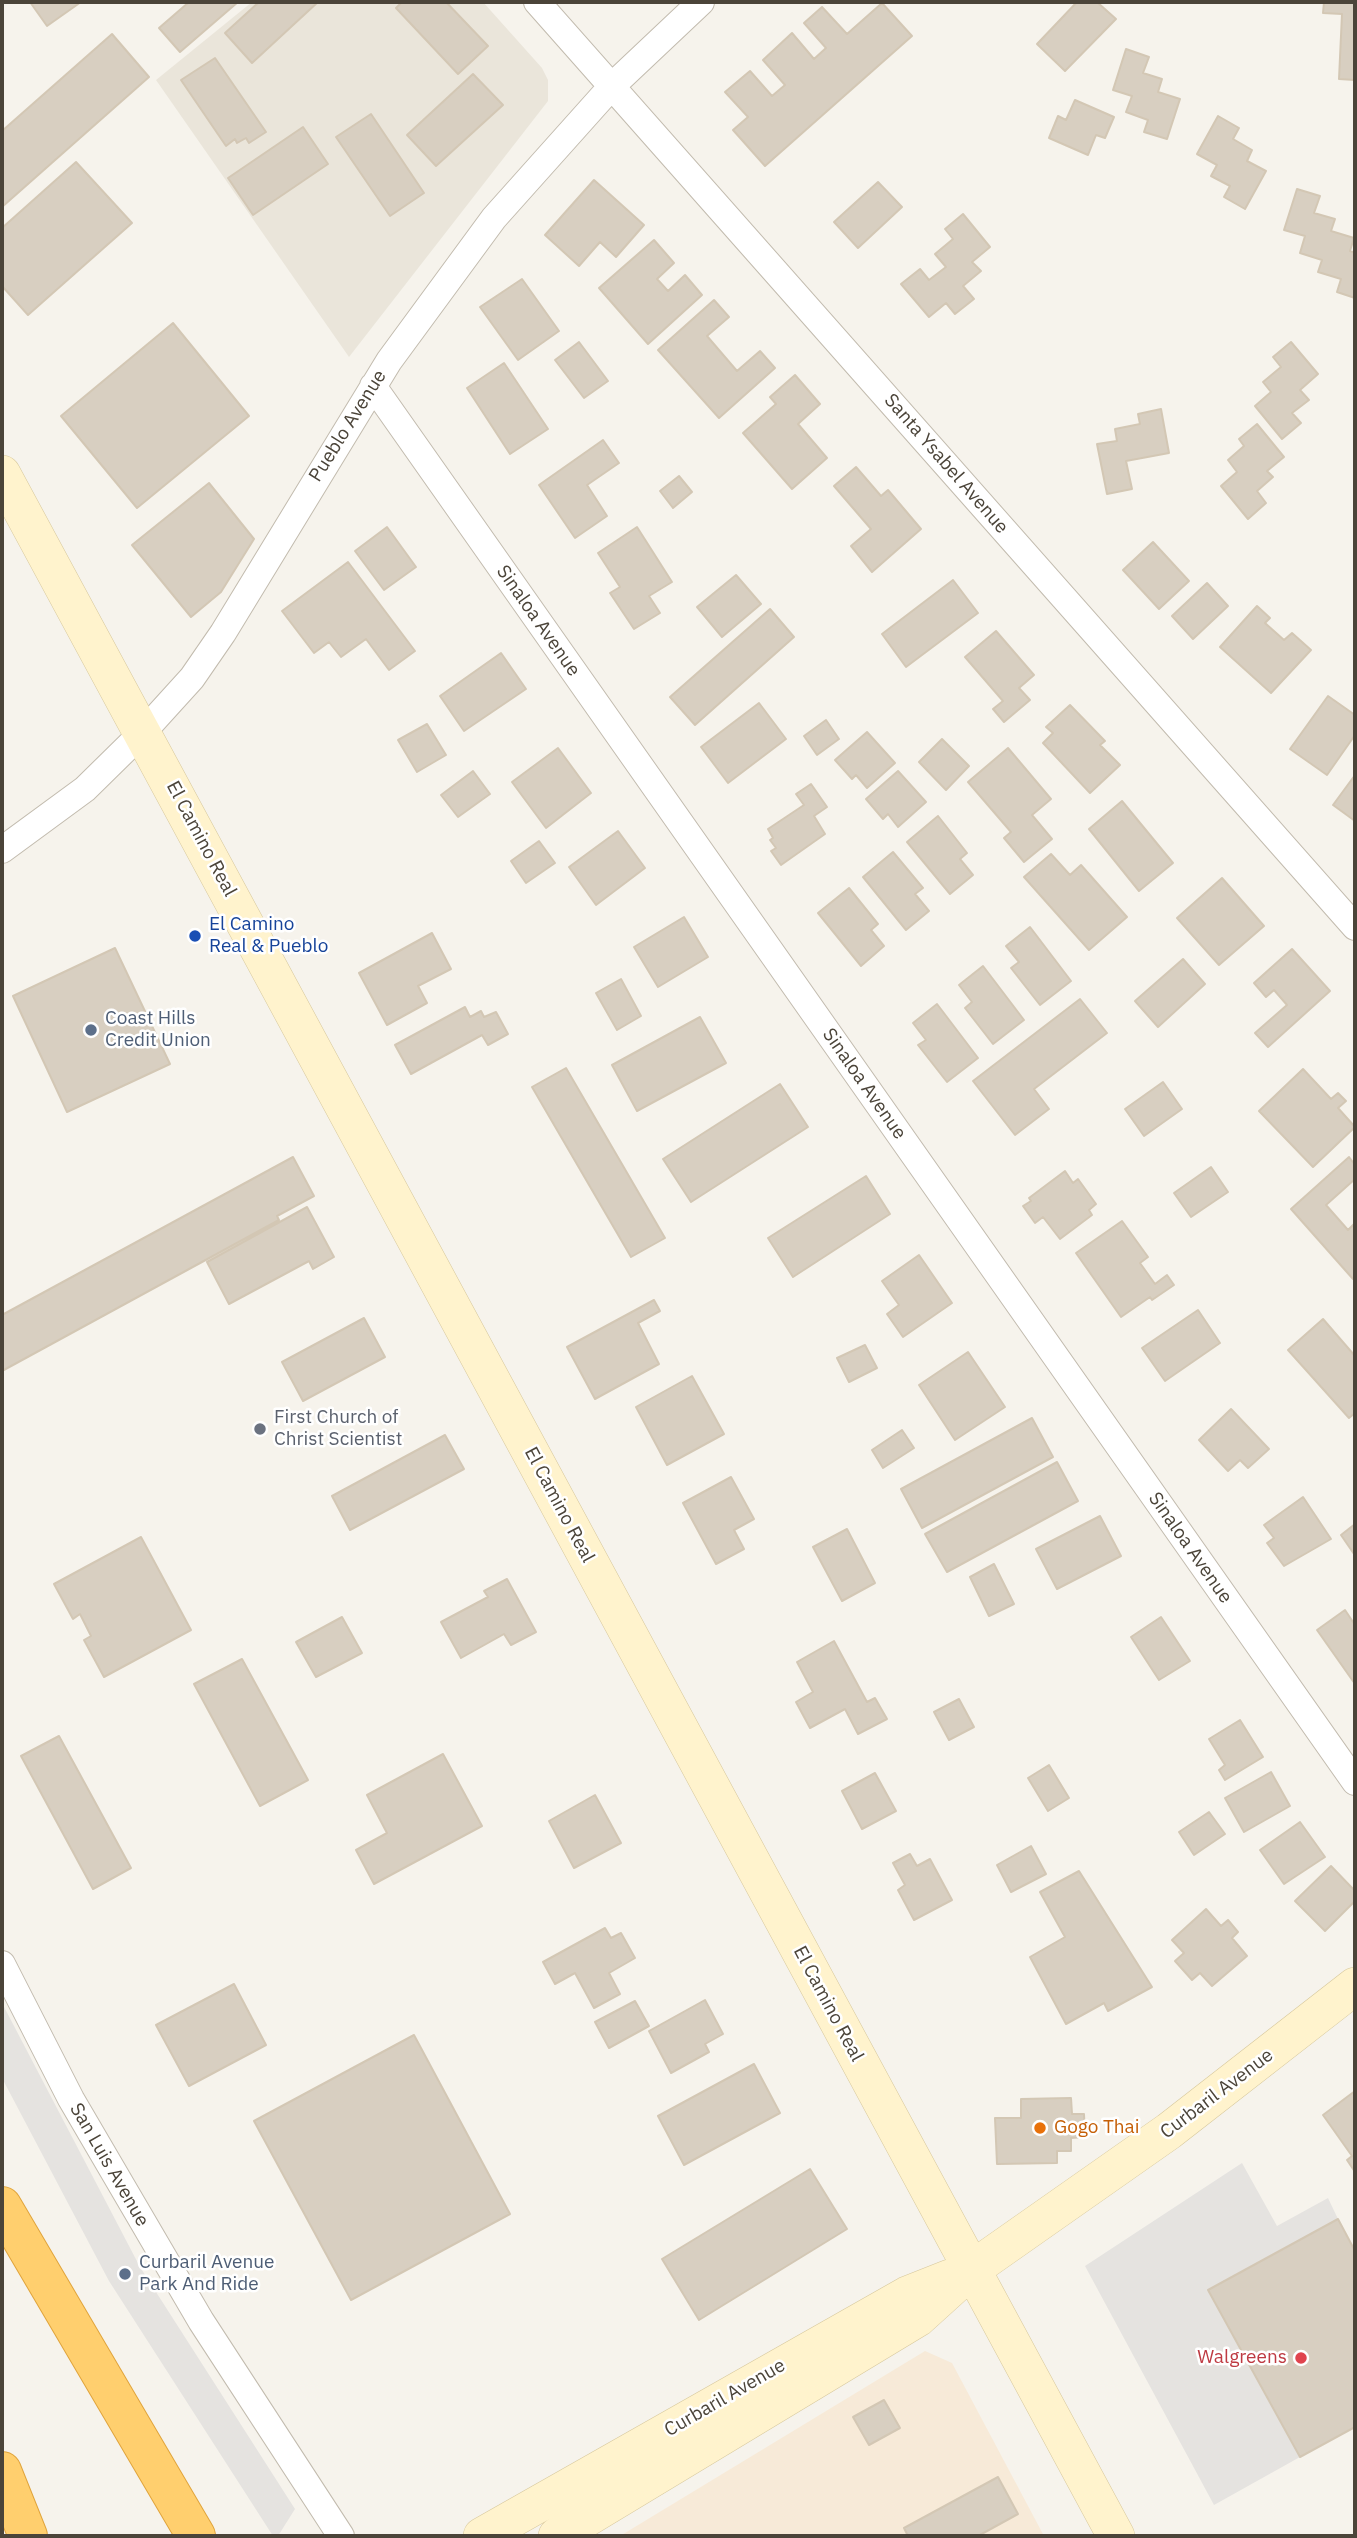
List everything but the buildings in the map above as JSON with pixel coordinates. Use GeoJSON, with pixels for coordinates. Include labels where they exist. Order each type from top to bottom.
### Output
{"type":"FeatureCollection","features":[{"type":"Feature","properties":{"kind":"highway"},"geometry":{"type":"LineString","coordinates":[[2,2206],[196,2536]]}},
{"type":"Feature","properties":{"kind":"highway"},"geometry":{"type":"LineString","coordinates":[[2,2471],[28,2536]]}},
{"type":"Feature","properties":{"kind":"main road","name":"El Camino Real"},"geometry":{"type":"LineString","coordinates":[[2,474],[1116,2536]]}},
{"type":"Feature","properties":{"kind":"main road","name":"Curbaril Avenue"},"geometry":{"type":"LineString","coordinates":[[557,2536],[918,2318],[971,2270],[1170,2131],[1355,1986]]}},
{"type":"Feature","properties":{"kind":"main road","name":"Curbaril Avenue"},"geometry":{"type":"LineString","coordinates":[[482,2536],[907,2295],[971,2270]]}},
{"type":"Feature","properties":{"kind":"street","name":"Santa Ysabel Avenue"},"geometry":{"type":"LineString","coordinates":[[537,2],[1355,927]]}},
{"type":"Feature","properties":{"kind":"street","name":"Pueblo Avenue"},"geometry":{"type":"LineString","coordinates":[[2,850],[85,789],[143,732],[192,678],[223,633],[388,360],[494,218],[612,86],[701,2]]}},
{"type":"Feature","properties":{"kind":"street","name":"Sinaloa Avenue"},"geometry":{"type":"LineString","coordinates":[[373,386],[1355,1782]]}},
{"type":"Feature","properties":{"kind":"street","name":"San Luis Avenue"},"geometry":{"type":"LineString","coordinates":[[2,1964],[71,2099],[201,2321],[341,2536]]}},
{"type":"Feature","properties":{"kind":"shaded area"},"geometry":{"type":"Polygon","coordinates":[[[252,2],[483,2],[542,68],[548,80],[548,101],[349,357],[156,80],[252,2]]]}},
{"type":"Feature","properties":{"kind":"shaded area","name":"Curbaril Avenue Park And Ride"},"geometry":{"type":"Polygon","coordinates":[[[2,2003],[140,2267],[295,2509],[278,2536],[273,2536],[109,2281],[2,2078],[2,2003]]]}},
{"type":"Feature","properties":{"kind":"shaded area"},"geometry":{"type":"Polygon","coordinates":[[[1242,2163],[1277,2226],[1328,2198],[1338,2219],[1300,2457],[1214,2505],[1085,2266],[1242,2163]]]}},
{"type":"Feature","properties":{"kind":"shaded area"},"geometry":{"type":"Polygon","coordinates":[[[925,2351],[952,2363],[1044,2536],[620,2536],[925,2351]]]}},
{"type":"Feature","properties":{"kind":"place","name":"El Camino Real & Pueblo"},"geometry":{"type":"Point","coordinates":[195,936]}},
{"type":"Feature","properties":{"kind":"place","name":"Coast Hills Credit Union"},"geometry":{"type":"Point","coordinates":[91,1030]}},
{"type":"Feature","properties":{"kind":"place","name":"First Church of Christ Scientist"},"geometry":{"type":"Point","coordinates":[260,1429]}},
{"type":"Feature","properties":{"kind":"place","name":"Gogo Thai"},"geometry":{"type":"Point","coordinates":[1040,2128]}},
{"type":"Feature","properties":{"kind":"place","name":"Curbaril Avenue Park And Ride"},"geometry":{"type":"Point","coordinates":[125,2274]}},
{"type":"Feature","properties":{"kind":"place","name":"Walgreens"},"geometry":{"type":"Point","coordinates":[1301,2358]}}]}
